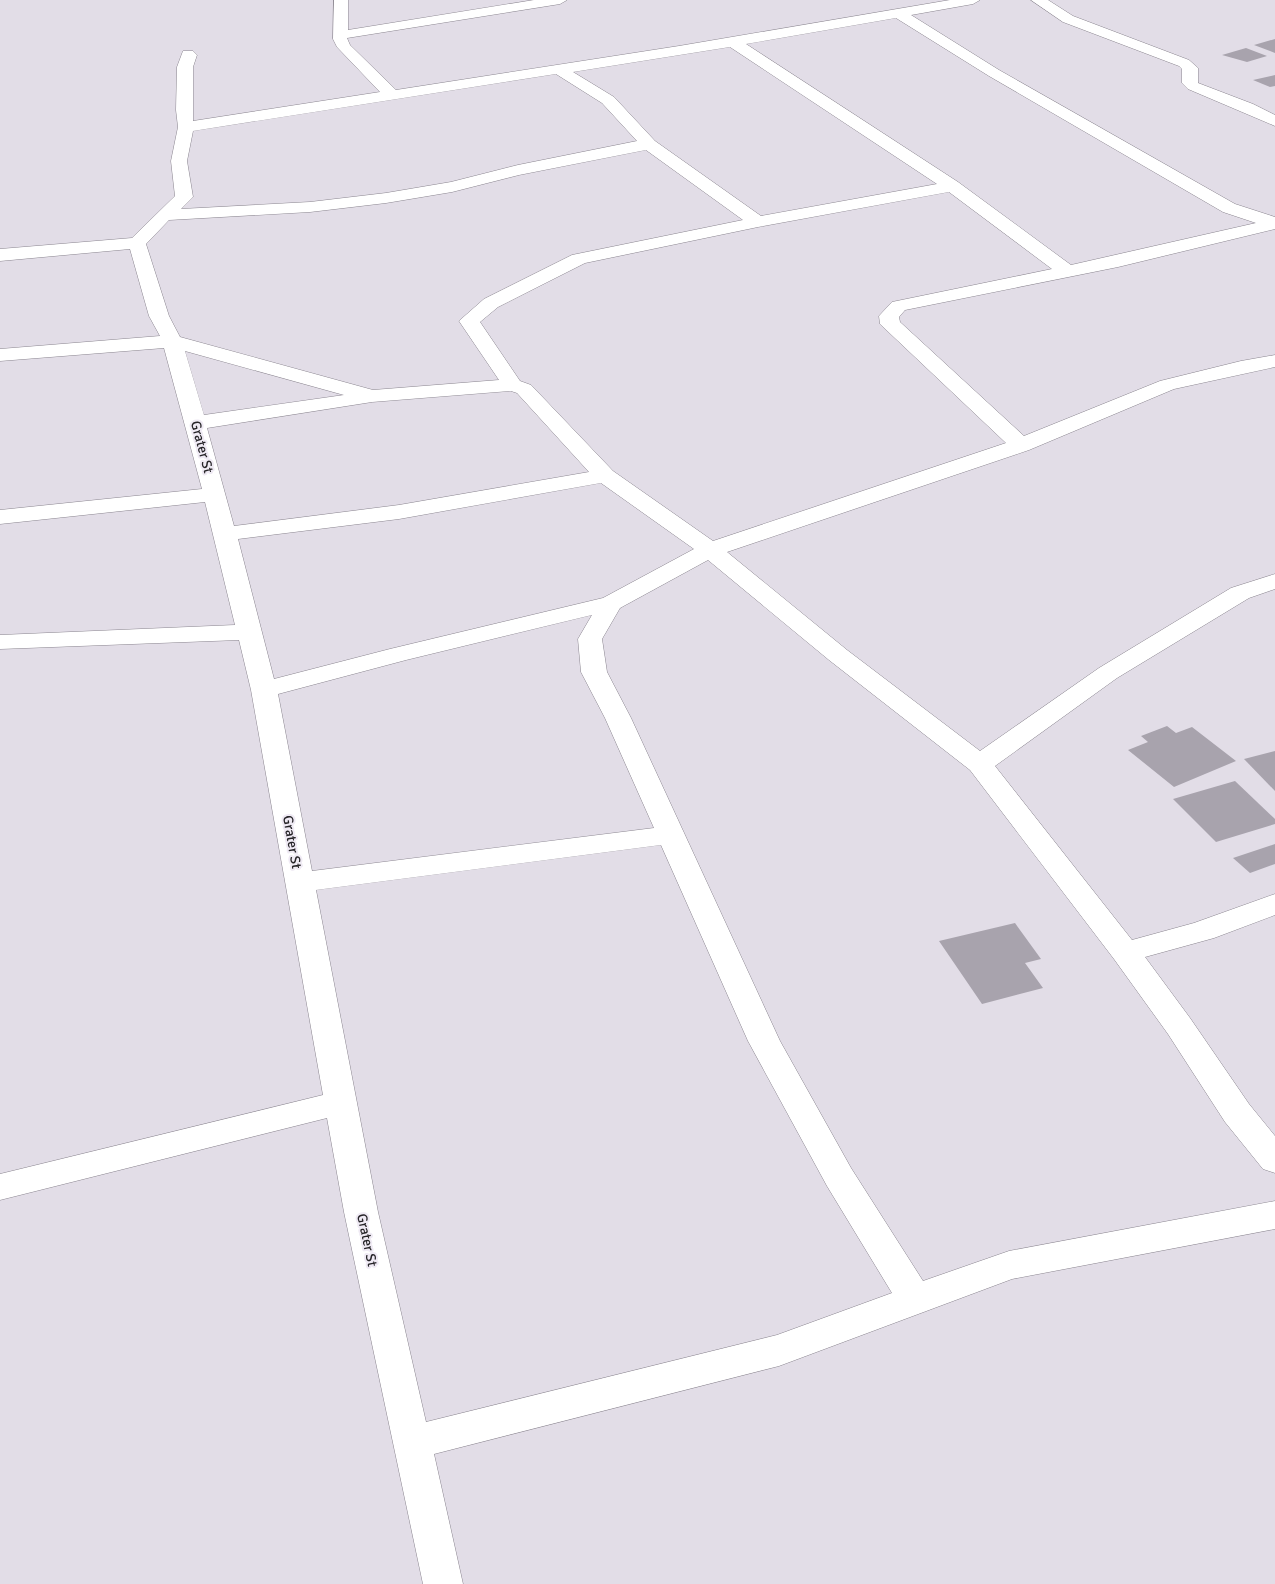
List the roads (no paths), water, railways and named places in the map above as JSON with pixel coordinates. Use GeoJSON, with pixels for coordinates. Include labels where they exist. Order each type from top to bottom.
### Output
{"type":"FeatureCollection","features":[{"type":"Feature","properties":{"kind":"street"},"geometry":{"type":"LineString","coordinates":[[340,0],[340,39],[344,47],[390,94]]}},
{"type":"Feature","properties":{"kind":"street"},"geometry":{"type":"LineString","coordinates":[[341,35],[560,0]]}},
{"type":"Feature","properties":{"kind":"street"},"geometry":{"type":"LineString","coordinates":[[186,126],[559,70],[973,0]]}},
{"type":"Feature","properties":{"kind":"street"},"geometry":{"type":"LineString","coordinates":[[1038,0],[1068,19],[1184,63],[1190,68],[1190,83],[1193,86],[1247,107],[1275,121]]}},
{"type":"Feature","properties":{"kind":"street"},"geometry":{"type":"LineString","coordinates":[[899,14],[994,72],[1229,208],[1275,224]]}},
{"type":"Feature","properties":{"kind":"street"},"geometry":{"type":"LineString","coordinates":[[731,41],[952,186],[1067,272]]}},
{"type":"Feature","properties":{"kind":"street"},"geometry":{"type":"LineString","coordinates":[[0,255],[137,243],[184,197],[179,161],[186,126],[184,110],[185,67],[190,54],[188,54]]}},
{"type":"Feature","properties":{"kind":"street"},"geometry":{"type":"LineString","coordinates":[[559,70],[608,100],[649,144],[758,222]]}},
{"type":"Feature","properties":{"kind":"street"},"geometry":{"type":"LineString","coordinates":[[164,215],[310,207],[386,198],[452,186],[518,170],[649,144]]}},
{"type":"Feature","properties":{"kind":"street"},"geometry":{"type":"LineString","coordinates":[[513,386],[469,321],[491,304],[579,259],[758,222],[952,186]]}},
{"type":"Feature","properties":{"kind":"street"},"geometry":{"type":"LineString","coordinates":[[1021,445],[890,324],[888,316],[899,306],[1067,272],[1275,224]]}},
{"type":"Feature","properties":{"kind":"street","name":"Grater St"},"geometry":{"type":"LineString","coordinates":[[137,243],[159,316],[172,341],[225,534],[264,690],[339,1103],[361,1212],[443,1584]]}},
{"type":"Feature","properties":{"kind":"street"},"geometry":{"type":"LineString","coordinates":[[0,355],[172,341],[372,396]]}},
{"type":"Feature","properties":{"kind":"street"},"geometry":{"type":"LineString","coordinates":[[264,690],[399,654],[611,603],[710,550],[1021,445],[1167,384],[1275,361]]}},
{"type":"Feature","properties":{"kind":"street"},"geometry":{"type":"LineString","coordinates":[[195,423],[372,396],[513,386],[524,389],[605,476],[710,550],[838,655],[980,764],[1125,952],[1179,1026],[1237,1113],[1275,1160]]}},
{"type":"Feature","properties":{"kind":"street"},"geometry":{"type":"LineString","coordinates":[[225,534],[399,512],[605,476]]}},
{"type":"Feature","properties":{"kind":"street"},"geometry":{"type":"LineString","coordinates":[[0,517],[214,494]]}},
{"type":"Feature","properties":{"kind":"street"},"geometry":{"type":"LineString","coordinates":[[980,764],[1108,673],[1240,593],[1275,581]]}},
{"type":"Feature","properties":{"kind":"street"},"geometry":{"type":"LineString","coordinates":[[611,603],[590,639],[594,672],[618,718],[764,1041],[839,1177],[915,1299]]}},
{"type":"Feature","properties":{"kind":"street"},"geometry":{"type":"LineString","coordinates":[[0,642],[250,632]]}},
{"type":"Feature","properties":{"kind":"street"},"geometry":{"type":"LineString","coordinates":[[299,882],[670,835]]}},
{"type":"Feature","properties":{"kind":"street"},"geometry":{"type":"LineString","coordinates":[[1125,952],[1203,931],[1275,904]]}},
{"type":"Feature","properties":{"kind":"street"},"geometry":{"type":"LineString","coordinates":[[0,1187],[339,1103]]}},
{"type":"Feature","properties":{"kind":"street"},"geometry":{"type":"LineString","coordinates":[[412,1443],[779,1350],[1009,1265],[1275,1215]]}}]}
